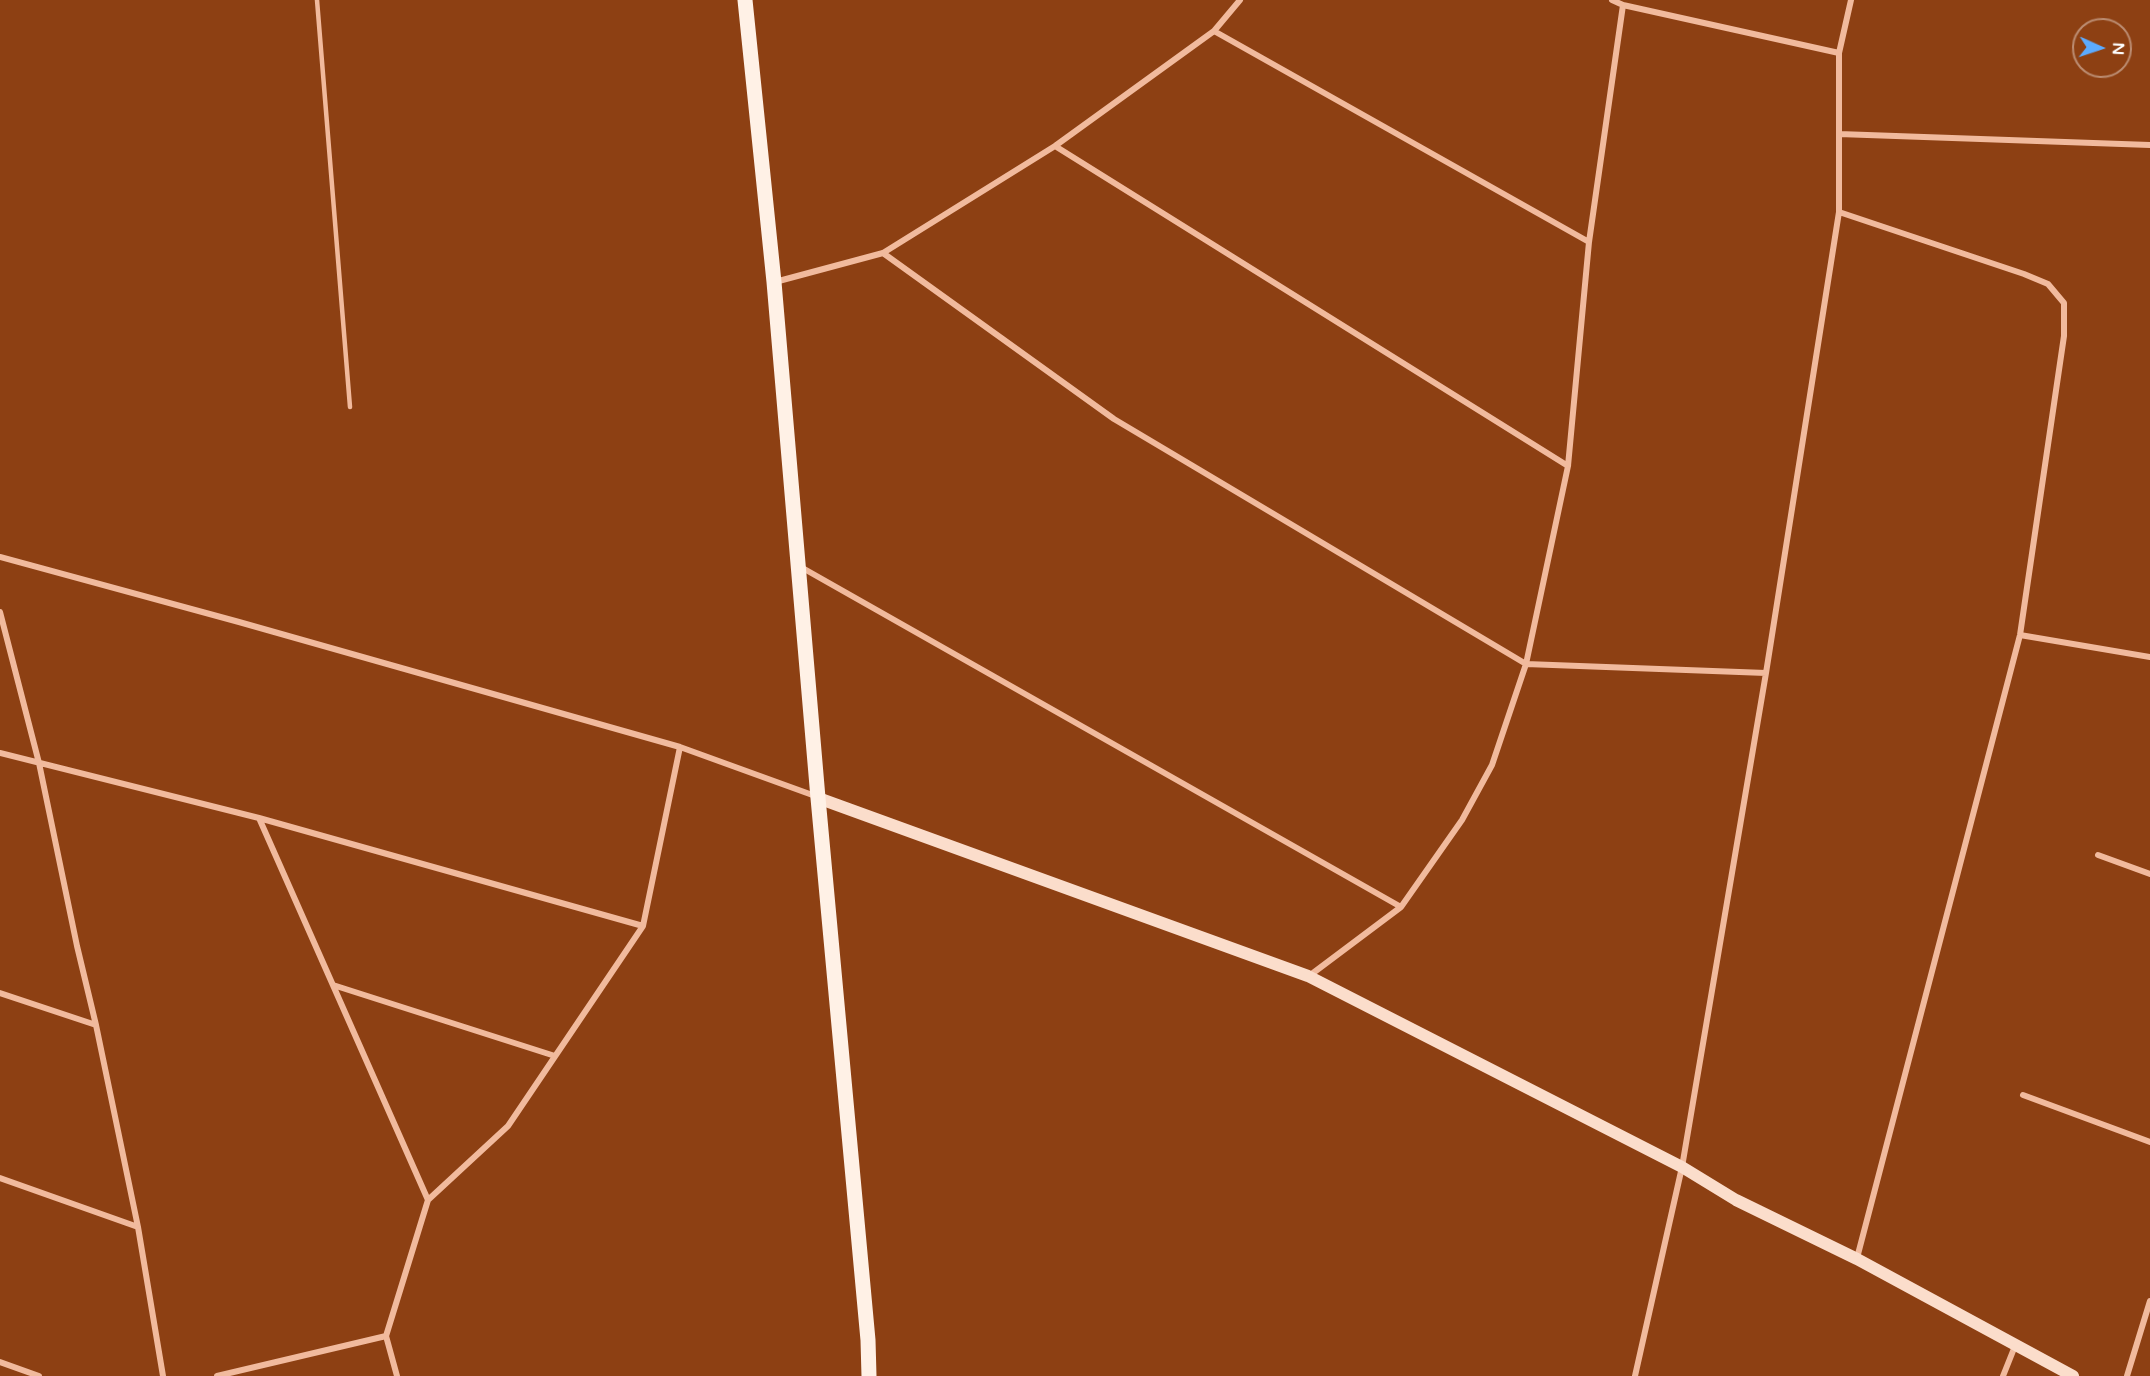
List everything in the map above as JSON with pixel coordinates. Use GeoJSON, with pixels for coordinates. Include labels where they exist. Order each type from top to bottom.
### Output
{"type":"FeatureCollection","features":[{"type":"Feature","properties":{"kind":"main road"},"geometry":{"type":"LineString","coordinates":[[745,0],[774,282],[818,798],[868,1340],[869,1376]]}},
{"type":"Feature","properties":{"kind":"street"},"geometry":{"type":"LineString","coordinates":[[774,282],[883,253],[1055,146],[1214,31],[1240,0]]}},
{"type":"Feature","properties":{"kind":"street"},"geometry":{"type":"LineString","coordinates":[[1612,0],[1623,5],[1839,53]]}},
{"type":"Feature","properties":{"kind":"street"},"geometry":{"type":"LineString","coordinates":[[1635,1376],[1682,1167],[1766,673],[1839,212],[1839,53],[1851,0]]}},
{"type":"Feature","properties":{"kind":"street"},"geometry":{"type":"LineString","coordinates":[[1308,976],[1401,908],[1462,820],[1492,765],[1526,664],[1568,466],[1588,242],[1623,5]]}},
{"type":"Feature","properties":{"kind":"street"},"geometry":{"type":"LineString","coordinates":[[1214,31],[1588,242]]}},
{"type":"Feature","properties":{"kind":"street"},"geometry":{"type":"LineString","coordinates":[[1839,134],[2150,145]]}},
{"type":"Feature","properties":{"kind":"street"},"geometry":{"type":"LineString","coordinates":[[1055,146],[1568,466]]}},
{"type":"Feature","properties":{"kind":"street"},"geometry":{"type":"LineString","coordinates":[[1839,212],[2024,274],[2048,285],[2064,303],[2064,336],[2020,635],[1857,1259]]}},
{"type":"Feature","properties":{"kind":"street"},"geometry":{"type":"LineString","coordinates":[[883,253],[1114,419],[1526,664],[1766,673]]}},
{"type":"Feature","properties":{"kind":"street"},"geometry":{"type":"LineString","coordinates":[[0,557],[680,747],[1308,976],[1682,1167],[1736,1200],[1857,1259],[2073,1376]]}},
{"type":"Feature","properties":{"kind":"street"},"geometry":{"type":"LineString","coordinates":[[799,566],[1401,908]]}},
{"type":"Feature","properties":{"kind":"street"},"geometry":{"type":"LineString","coordinates":[[0,612],[39,763],[96,1025],[138,1227],[163,1376]]}},
{"type":"Feature","properties":{"kind":"street"},"geometry":{"type":"LineString","coordinates":[[2020,635],[2150,657]]}},
{"type":"Feature","properties":{"kind":"street"},"geometry":{"type":"LineString","coordinates":[[397,1376],[386,1336],[428,1200],[508,1126],[643,926],[680,747]]}},
{"type":"Feature","properties":{"kind":"street"},"geometry":{"type":"LineString","coordinates":[[0,753],[259,818],[643,926]]}},
{"type":"Feature","properties":{"kind":"street"},"geometry":{"type":"LineString","coordinates":[[259,818],[428,1200]]}},
{"type":"Feature","properties":{"kind":"street"},"geometry":{"type":"LineString","coordinates":[[2098,855],[2150,874]]}},
{"type":"Feature","properties":{"kind":"street"},"geometry":{"type":"LineString","coordinates":[[333,985],[555,1056]]}},
{"type":"Feature","properties":{"kind":"street"},"geometry":{"type":"LineString","coordinates":[[0,993],[96,1025]]}},
{"type":"Feature","properties":{"kind":"street"},"geometry":{"type":"LineString","coordinates":[[2023,1095],[2150,1143]]}},
{"type":"Feature","properties":{"kind":"street"},"geometry":{"type":"LineString","coordinates":[[0,1178],[138,1227]]}},
{"type":"Feature","properties":{"kind":"street"},"geometry":{"type":"LineString","coordinates":[[2127,1376],[2150,1301]]}},
{"type":"Feature","properties":{"kind":"street"},"geometry":{"type":"LineString","coordinates":[[217,1376],[386,1336]]}},
{"type":"Feature","properties":{"kind":"street"},"geometry":{"type":"LineString","coordinates":[[2003,1376],[2015,1346]]}},
{"type":"Feature","properties":{"kind":"street"},"geometry":{"type":"LineString","coordinates":[[0,1362],[39,1376]]}},
{"type":"Feature","properties":{"kind":"lane"},"geometry":{"type":"LineString","coordinates":[[316,0],[350,407]]}}]}
